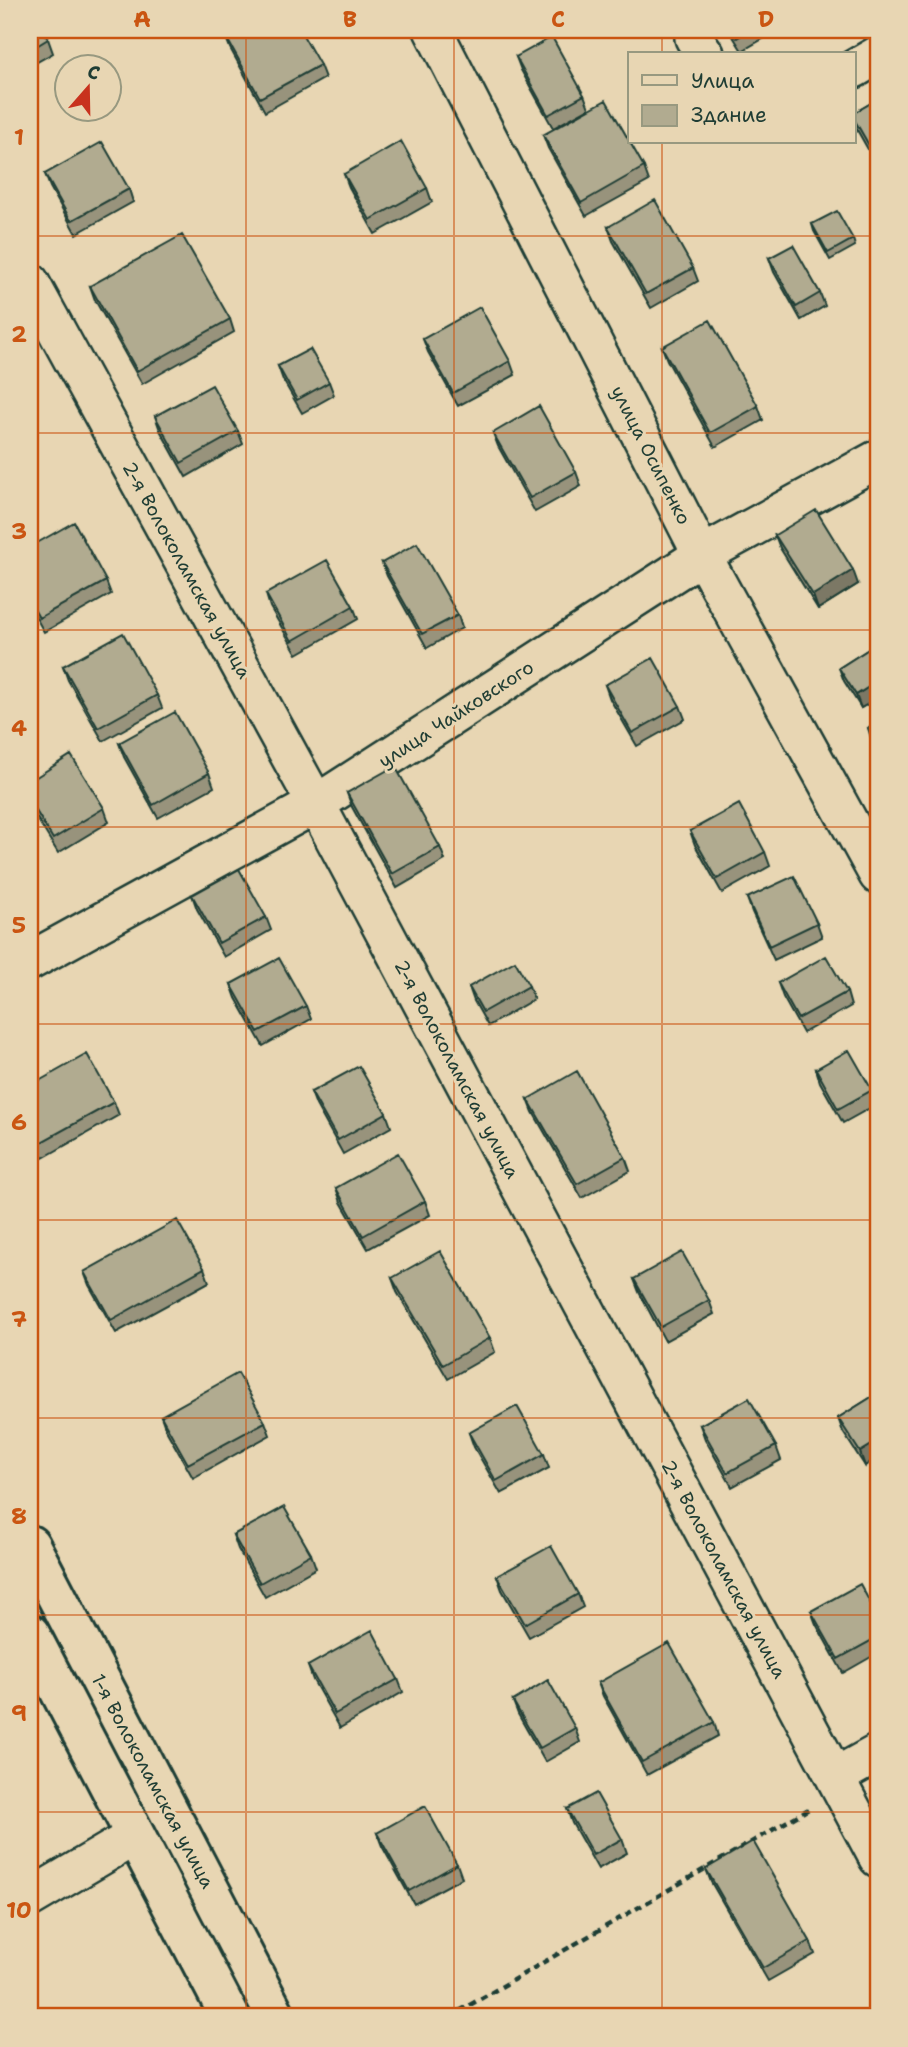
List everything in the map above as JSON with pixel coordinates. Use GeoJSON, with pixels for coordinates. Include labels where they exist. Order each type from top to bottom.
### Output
{"type":"FeatureCollection","features":[{"type":"Feature","properties":{"kind":"main road","name":"1-я Волоколамская улица"},"geometry":{"type":"LineString","coordinates":[[30,1545],[275,2017]]}},
{"type":"Feature","properties":{"kind":"main road","name":"1-я Волоколамская улица"},"geometry":{"type":"LineString","coordinates":[[30,1634],[230,2017]]}},
{"type":"Feature","properties":{"kind":"street","name":"улица Осипенко"},"geometry":{"type":"LineString","coordinates":[[433,30],[702,555],[878,875]]}},
{"type":"Feature","properties":{"kind":"street"},"geometry":{"type":"LineString","coordinates":[[856,68],[878,55]]}},
{"type":"Feature","properties":{"kind":"street","name":"2-я Волоколамская улица"},"geometry":{"type":"LineString","coordinates":[[30,282],[316,804],[878,1858]]}},
{"type":"Feature","properties":{"kind":"street","name":"улица Чайковского"},"geometry":{"type":"LineString","coordinates":[[30,961],[316,804],[702,555],[878,459]]}},
{"type":"Feature","properties":{"kind":"street"},"geometry":{"type":"LineString","coordinates":[[835,1777],[878,1753]]}},
{"type":"Feature","properties":{"kind":"street"},"geometry":{"type":"LineString","coordinates":[[30,1898],[135,1836]]}},
{"type":"Feature","properties":{"kind":"path"},"geometry":{"type":"LineString","coordinates":[[449,2017],[823,1800],[835,1777]]}},
{"type":"Feature","properties":{"kind":"building"},"geometry":{"type":"Polygon","coordinates":[[[30,30],[43,30],[48,39],[30,50],[30,30]]]}},
{"type":"Feature","properties":{"kind":"building"},"geometry":{"type":"Polygon","coordinates":[[[234,30],[300,30],[320,65],[260,98],[225,35],[234,30]]]}},
{"type":"Feature","properties":{"kind":"building"},"geometry":{"type":"Polygon","coordinates":[[[732,30],[750,30],[737,38],[732,30]]]}},
{"type":"Feature","properties":{"kind":"building"},"geometry":{"type":"Polygon","coordinates":[[[552,37],[584,95],[548,115],[516,57],[552,37]]]}},
{"type":"Feature","properties":{"kind":"building"},"geometry":{"type":"Polygon","coordinates":[[[878,99],[878,161],[856,122],[856,112],[878,99]]]}},
{"type":"Feature","properties":{"kind":"building"},"geometry":{"type":"Polygon","coordinates":[[[606,100],[628,139],[628,144],[631,144],[644,167],[581,203],[543,135],[606,100]]]}},
{"type":"Feature","properties":{"kind":"building"},"geometry":{"type":"Polygon","coordinates":[[[401,141],[427,188],[370,220],[344,174],[401,141]]]}},
{"type":"Feature","properties":{"kind":"building"},"geometry":{"type":"Polygon","coordinates":[[[102,142],[129,189],[71,221],[45,174],[102,142]]]}},
{"type":"Feature","properties":{"kind":"building"},"geometry":{"type":"Polygon","coordinates":[[[655,200],[693,268],[646,294],[608,227],[655,200]]]}},
{"type":"Feature","properties":{"kind":"building"},"geometry":{"type":"Polygon","coordinates":[[[837,211],[853,239],[828,253],[812,224],[837,211]]]}},
{"type":"Feature","properties":{"kind":"building"},"geometry":{"type":"Polygon","coordinates":[[[182,235],[230,319],[137,371],[90,286],[182,235]]]}},
{"type":"Feature","properties":{"kind":"building"},"geometry":{"type":"Polygon","coordinates":[[[793,245],[820,293],[796,307],[769,258],[793,245]]]}},
{"type":"Feature","properties":{"kind":"building"},"geometry":{"type":"Polygon","coordinates":[[[480,307],[510,361],[453,393],[423,339],[480,307]]]}},
{"type":"Feature","properties":{"kind":"building"},"geometry":{"type":"Polygon","coordinates":[[[710,320],[758,406],[710,433],[662,347],[710,320]]]}},
{"type":"Feature","properties":{"kind":"building"},"geometry":{"type":"Polygon","coordinates":[[[310,349],[329,382],[297,400],[278,366],[310,349]]]}},
{"type":"Feature","properties":{"kind":"building"},"geometry":{"type":"Polygon","coordinates":[[[212,385],[238,431],[181,463],[155,416],[212,385]]]}},
{"type":"Feature","properties":{"kind":"building"},"geometry":{"type":"Polygon","coordinates":[[[539,406],[576,472],[530,498],[493,433],[539,406]]]}},
{"type":"Feature","properties":{"kind":"building"},"geometry":{"type":"Polygon","coordinates":[[[816,510],[853,570],[813,595],[775,535],[816,510]]]}},
{"type":"Feature","properties":{"kind":"building"},"geometry":{"type":"Polygon","coordinates":[[[74,522],[106,581],[39,618],[30,602],[30,547],[74,522]]]}},
{"type":"Feature","properties":{"kind":"building"},"geometry":{"type":"Polygon","coordinates":[[[417,543],[458,615],[422,634],[382,563],[417,543]]]}},
{"type":"Feature","properties":{"kind":"building"},"geometry":{"type":"Polygon","coordinates":[[[327,560],[353,606],[292,641],[266,594],[327,560]]]}},
{"type":"Feature","properties":{"kind":"building"},"geometry":{"type":"Polygon","coordinates":[[[123,633],[157,695],[98,728],[63,666],[123,633]]]}},
{"type":"Feature","properties":{"kind":"building"},"geometry":{"type":"Polygon","coordinates":[[[878,643],[878,681],[856,695],[839,668],[878,643]]]}},
{"type":"Feature","properties":{"kind":"building"},"geometry":{"type":"Polygon","coordinates":[[[653,658],[680,706],[632,733],[605,685],[653,658]]]}},
{"type":"Feature","properties":{"kind":"building"},"geometry":{"type":"Polygon","coordinates":[[[175,712],[209,773],[153,805],[119,743],[175,712]]]}},
{"type":"Feature","properties":{"kind":"building"},"geometry":{"type":"Polygon","coordinates":[[[878,721],[878,745],[868,728],[878,721]]]}},
{"type":"Feature","properties":{"kind":"building"},"geometry":{"type":"Polygon","coordinates":[[[71,755],[104,808],[53,839],[30,801],[30,781],[71,755]]]}},
{"type":"Feature","properties":{"kind":"building"},"geometry":{"type":"Polygon","coordinates":[[[395,766],[440,847],[392,874],[347,793],[395,766]]]}},
{"type":"Feature","properties":{"kind":"building"},"geometry":{"type":"Polygon","coordinates":[[[739,804],[765,852],[717,879],[690,831],[739,804]]]}},
{"type":"Feature","properties":{"kind":"building"},"geometry":{"type":"Polygon","coordinates":[[[239,869],[266,917],[219,943],[192,895],[239,869]]]}},
{"type":"Feature","properties":{"kind":"building"},"geometry":{"type":"Polygon","coordinates":[[[794,876],[817,923],[769,946],[747,898],[794,876]]]}},
{"type":"Feature","properties":{"kind":"building"},"geometry":{"type":"Polygon","coordinates":[[[826,956],[847,992],[798,1019],[778,983],[826,956]]]}},
{"type":"Feature","properties":{"kind":"building"},"geometry":{"type":"Polygon","coordinates":[[[279,958],[306,1006],[258,1032],[231,984],[279,958]]]}},
{"type":"Feature","properties":{"kind":"building"},"geometry":{"type":"Polygon","coordinates":[[[515,961],[529,986],[483,1012],[469,987],[515,961]]]}},
{"type":"Feature","properties":{"kind":"building"},"geometry":{"type":"Polygon","coordinates":[[[849,1050],[872,1090],[838,1109],[816,1069],[849,1050]]]}},
{"type":"Feature","properties":{"kind":"building"},"geometry":{"type":"Polygon","coordinates":[[[87,1054],[114,1102],[38,1144],[30,1130],[30,1086],[87,1054]]]}},
{"type":"Feature","properties":{"kind":"building"},"geometry":{"type":"Polygon","coordinates":[[[359,1066],[386,1113],[338,1140],[311,1092],[359,1066]]]}},
{"type":"Feature","properties":{"kind":"building"},"geometry":{"type":"Polygon","coordinates":[[[577,1071],[625,1157],[577,1184],[528,1099],[577,1071]]]}},
{"type":"Feature","properties":{"kind":"building"},"geometry":{"type":"Polygon","coordinates":[[[398,1153],[425,1201],[363,1236],[336,1188],[398,1153]]]}},
{"type":"Feature","properties":{"kind":"building"},"geometry":{"type":"Polygon","coordinates":[[[177,1220],[204,1268],[111,1320],[84,1272],[177,1220]]]}},
{"type":"Feature","properties":{"kind":"building"},"geometry":{"type":"Polygon","coordinates":[[[440,1251],[490,1338],[443,1365],[392,1278],[440,1251]]]}},
{"type":"Feature","properties":{"kind":"building"},"geometry":{"type":"Polygon","coordinates":[[[682,1252],[709,1300],[661,1327],[634,1279],[682,1252]]]}},
{"type":"Feature","properties":{"kind":"building"},"geometry":{"type":"Polygon","coordinates":[[[238,1373],[265,1422],[188,1464],[161,1416],[238,1373]]]}},
{"type":"Feature","properties":{"kind":"building"},"geometry":{"type":"Polygon","coordinates":[[[878,1393],[878,1441],[860,1452],[838,1418],[878,1393]]]}},
{"type":"Feature","properties":{"kind":"building"},"geometry":{"type":"Polygon","coordinates":[[[749,1398],[776,1446],[727,1473],[700,1425],[749,1398]]]}},
{"type":"Feature","properties":{"kind":"building"},"geometry":{"type":"Polygon","coordinates":[[[517,1406],[544,1454],[496,1481],[469,1433],[517,1406]]]}},
{"type":"Feature","properties":{"kind":"building"},"geometry":{"type":"Polygon","coordinates":[[[284,1507],[311,1554],[260,1583],[233,1535],[284,1507]]]}},
{"type":"Feature","properties":{"kind":"building"},"geometry":{"type":"Polygon","coordinates":[[[551,1546],[578,1594],[525,1624],[497,1576],[551,1546]]]}},
{"type":"Feature","properties":{"kind":"building"},"geometry":{"type":"Polygon","coordinates":[[[860,1584],[878,1617],[878,1637],[838,1659],[811,1611],[860,1584]]]}},
{"type":"Feature","properties":{"kind":"building"},"geometry":{"type":"Polygon","coordinates":[[[372,1630],[398,1679],[335,1714],[308,1666],[372,1630]]]}},
{"type":"Feature","properties":{"kind":"building"},"geometry":{"type":"Polygon","coordinates":[[[669,1643],[714,1722],[642,1762],[598,1683],[669,1643]]]}},
{"type":"Feature","properties":{"kind":"building"},"geometry":{"type":"Polygon","coordinates":[[[548,1680],[575,1728],[540,1748],[513,1701],[548,1680]]]}},
{"type":"Feature","properties":{"kind":"building"},"geometry":{"type":"Polygon","coordinates":[[[596,1793],[622,1839],[593,1855],[567,1809],[596,1793]]]}},
{"type":"Feature","properties":{"kind":"building"},"geometry":{"type":"Polygon","coordinates":[[[425,1806],[457,1864],[409,1891],[377,1833],[425,1806]]]}},
{"type":"Feature","properties":{"kind":"building"},"geometry":{"type":"Polygon","coordinates":[[[753,1841],[810,1941],[763,1968],[706,1869],[753,1841]]]}},
{"type":"Feature","properties":{"kind":"building"},"geometry":{"type":"Polygon","coordinates":[[[839,2011],[843,2017],[829,2017],[839,2011]]]}}]}
